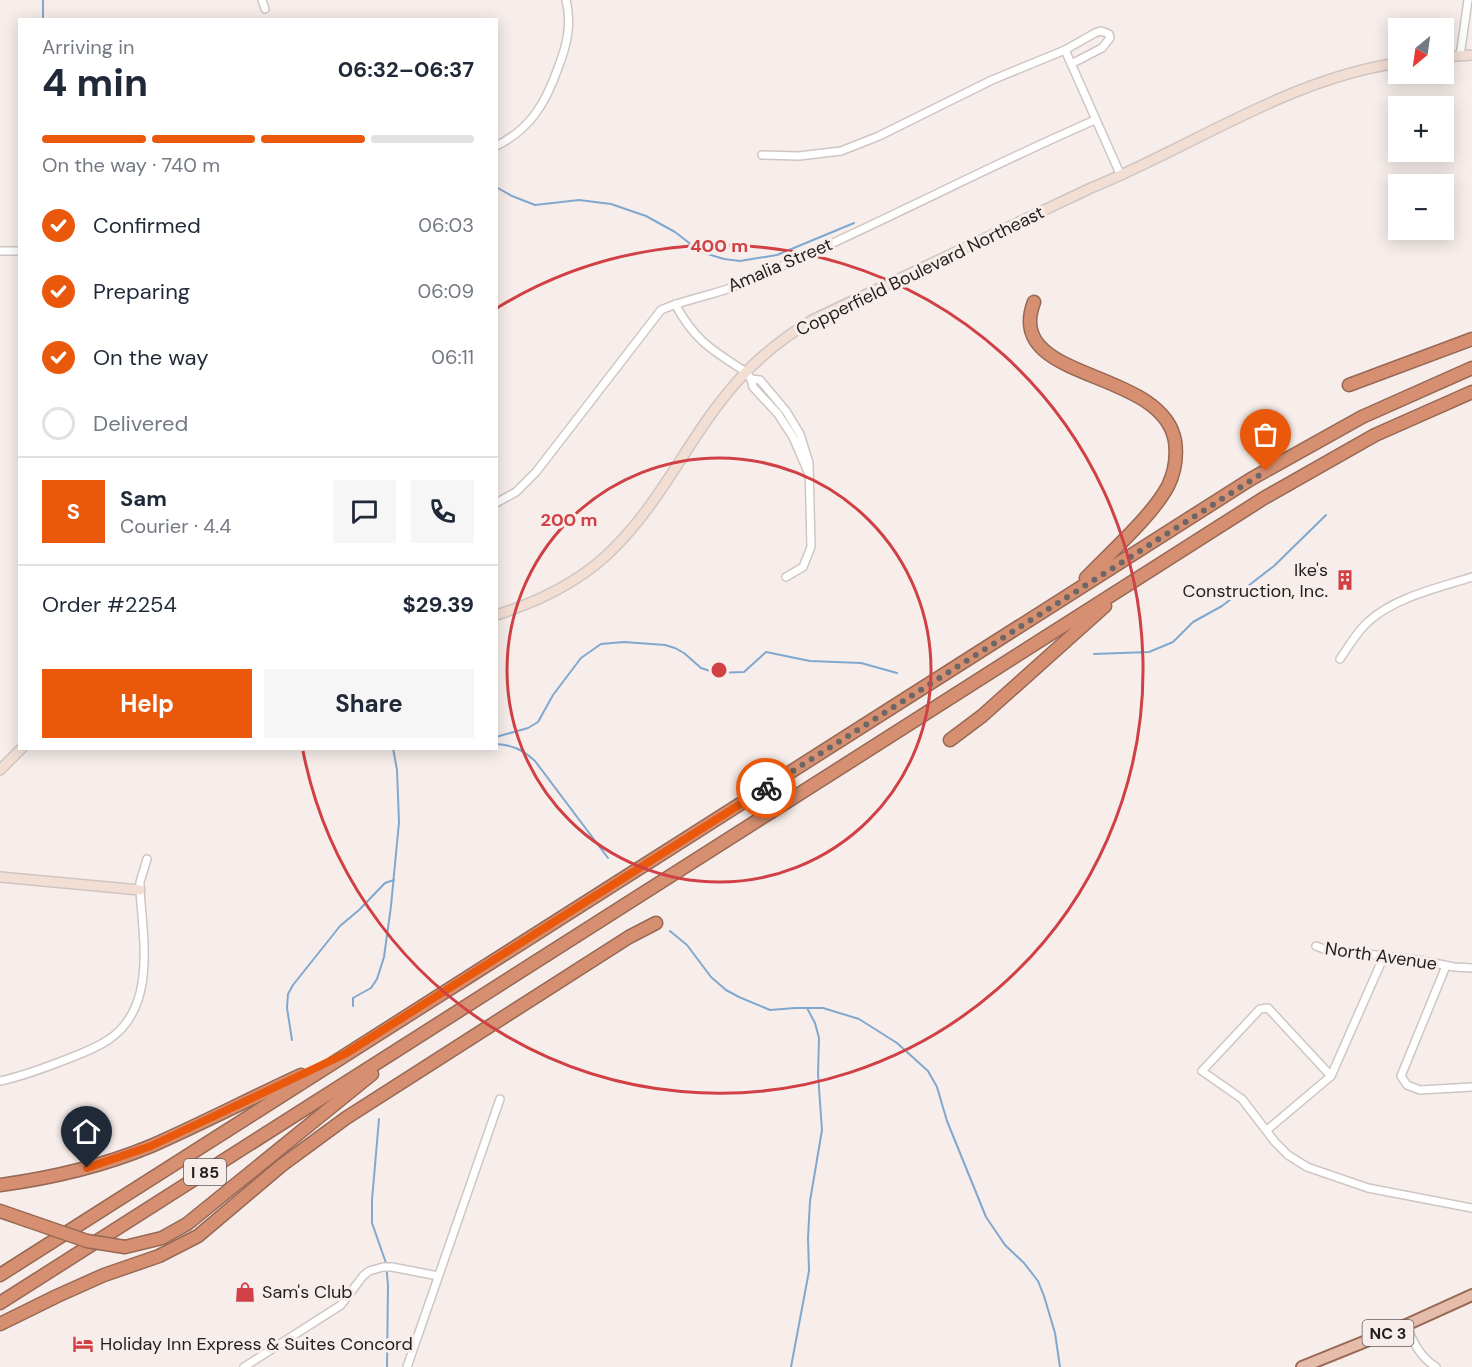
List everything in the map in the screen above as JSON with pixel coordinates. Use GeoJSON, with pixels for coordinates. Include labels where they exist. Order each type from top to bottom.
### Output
{"type":"FeatureCollection","features":[{"type":"Feature","properties":{"kind":"highway"},"geometry":{"type":"LineString","coordinates":[[1034,302],[1030,326],[1043,351],[1057,360],[1150,403],[1161,412],[1169,424],[1176,449],[1176,462],[1168,486],[1153,507],[1072,593]]}},
{"type":"Feature","properties":{"kind":"highway"},"geometry":{"type":"LineString","coordinates":[[1349,386],[1472,339]]}},
{"type":"Feature","properties":{"kind":"highway","name":"I 85"},"geometry":{"type":"LineString","coordinates":[[0,1275],[1295,453],[1395,401],[1472,368]]}},
{"type":"Feature","properties":{"kind":"highway","name":"I 85"},"geometry":{"type":"LineString","coordinates":[[0,1303],[1264,498],[1334,457],[1407,419],[1472,392]]}},
{"type":"Feature","properties":{"kind":"highway"},"geometry":{"type":"LineString","coordinates":[[950,740],[982,716],[1133,581]]}},
{"type":"Feature","properties":{"kind":"highway"},"geometry":{"type":"LineString","coordinates":[[0,1324],[64,1292],[159,1256],[189,1241],[217,1221],[282,1165],[346,1118],[629,937],[656,923]]}},
{"type":"Feature","properties":{"kind":"highway"},"geometry":{"type":"LineString","coordinates":[[0,1211],[87,1241],[125,1247],[162,1238],[187,1224],[411,1042]]}},
{"type":"Feature","properties":{"kind":"highway"},"geometry":{"type":"LineString","coordinates":[[0,1185],[36,1180],[87,1168],[151,1146],[345,1054]]}},
{"type":"Feature","properties":{"kind":"main road"},"geometry":{"type":"LineString","coordinates":[[1454,56],[1472,55]]}},
{"type":"Feature","properties":{"kind":"main road","name":"Copperfield Boulevard Northeast"},"geometry":{"type":"LineString","coordinates":[[498,614],[522,607],[556,591],[584,574],[616,546],[651,505],[716,409],[784,339],[812,320],[1121,176],[1260,108],[1320,83],[1388,65]]}},
{"type":"Feature","properties":{"kind":"main road"},"geometry":{"type":"LineString","coordinates":[[0,770],[20,750]]}},
{"type":"Feature","properties":{"kind":"main road"},"geometry":{"type":"LineString","coordinates":[[0,877],[140,890]]}},
{"type":"Feature","properties":{"kind":"main road","name":"NC 3"},"geometry":{"type":"LineString","coordinates":[[1302,1367],[1406,1325],[1472,1295]]}},
{"type":"Feature","properties":{"kind":"street"},"geometry":{"type":"LineString","coordinates":[[262,0],[265,9]]}},
{"type":"Feature","properties":{"kind":"street"},"geometry":{"type":"LineString","coordinates":[[498,145],[529,122],[548,97],[569,34],[566,0]]}},
{"type":"Feature","properties":{"kind":"street"},"geometry":{"type":"LineString","coordinates":[[1460,56],[1468,0]]}},
{"type":"Feature","properties":{"kind":"street"},"geometry":{"type":"LineString","coordinates":[[762,155],[799,156],[841,151],[992,80],[1065,50],[1101,31],[1108,34],[1110,38],[1106,45],[1071,64]]}},
{"type":"Feature","properties":{"kind":"street"},"geometry":{"type":"LineString","coordinates":[[1065,50],[1121,176]]}},
{"type":"Feature","properties":{"kind":"street","name":"Amalia Street"},"geometry":{"type":"LineString","coordinates":[[498,502],[516,492],[536,472],[661,310],[740,285],[876,224],[1046,141],[1095,120]]}},
{"type":"Feature","properties":{"kind":"street"},"geometry":{"type":"LineString","coordinates":[[0,251],[18,251]]}},
{"type":"Feature","properties":{"kind":"street"},"geometry":{"type":"LineString","coordinates":[[675,304],[686,325],[703,344],[748,376],[759,380],[786,411],[800,434],[809,463],[811,547],[803,567],[786,577]]}},
{"type":"Feature","properties":{"kind":"street"},"geometry":{"type":"LineString","coordinates":[[1341,659],[1352,640],[1369,621],[1380,614],[1402,602],[1472,577]]}},
{"type":"Feature","properties":{"kind":"street"},"geometry":{"type":"LineString","coordinates":[[0,1081],[32,1072],[92,1049],[109,1040],[130,1017],[139,997],[143,971],[140,890],[147,859]]}},
{"type":"Feature","properties":{"kind":"street","name":"North Avenue"},"geometry":{"type":"LineString","coordinates":[[1316,946],[1324,949],[1472,968]]}},
{"type":"Feature","properties":{"kind":"street"},"geometry":{"type":"LineString","coordinates":[[1267,1130],[1319,1089],[1331,1076],[1384,956]]}},
{"type":"Feature","properties":{"kind":"street","name":"North Avenue"},"geometry":{"type":"LineString","coordinates":[[1446,966],[1401,1076],[1407,1084],[1420,1090],[1472,1087]]}},
{"type":"Feature","properties":{"kind":"street"},"geometry":{"type":"LineString","coordinates":[[1331,1076],[1268,1008],[1260,1009],[1202,1071],[1242,1099],[1288,1155],[1318,1172],[1387,1192],[1472,1208]]}},
{"type":"Feature","properties":{"kind":"street"},"geometry":{"type":"LineString","coordinates":[[406,1367],[500,1099]]}},
{"type":"Feature","properties":{"kind":"street"},"geometry":{"type":"LineString","coordinates":[[244,1367],[341,1305],[363,1276],[376,1269],[401,1268],[438,1276]]}},
{"type":"Feature","properties":{"kind":"street"},"geometry":{"type":"LineString","coordinates":[[1406,1325],[1415,1346],[1436,1367]]}},
{"type":"Feature","properties":{"kind":"waterway"},"geometry":{"type":"LineString","coordinates":[[43,0],[43,18]]}},
{"type":"Feature","properties":{"kind":"waterway"},"geometry":{"type":"LineString","coordinates":[[498,188],[535,205],[579,200],[611,204],[646,216],[675,232],[701,252],[740,261],[777,255],[854,223]]}},
{"type":"Feature","properties":{"kind":"waterway"},"geometry":{"type":"LineString","coordinates":[[1094,654],[1149,652],[1173,642],[1193,622],[1222,606],[1274,566],[1326,515]]}},
{"type":"Feature","properties":{"kind":"waterway"},"geometry":{"type":"LineString","coordinates":[[498,736],[528,728],[538,722],[553,695],[581,658],[601,644],[624,642],[665,645],[684,653],[701,668],[716,673],[744,672],[766,652],[810,661],[861,663],[897,673]]}},
{"type":"Feature","properties":{"kind":"waterway"},"geometry":{"type":"LineString","coordinates":[[498,744],[517,749],[535,761],[608,858]]}},
{"type":"Feature","properties":{"kind":"waterway"},"geometry":{"type":"LineString","coordinates":[[353,1006],[353,998],[371,988],[377,979],[384,957],[399,822],[397,770],[393,750]]}},
{"type":"Feature","properties":{"kind":"waterway"},"geometry":{"type":"LineString","coordinates":[[292,1040],[287,1008],[288,994],[293,985],[340,926],[385,883],[394,880]]}},
{"type":"Feature","properties":{"kind":"waterway"},"geometry":{"type":"LineString","coordinates":[[670,931],[687,945],[711,977],[726,990],[770,1010],[823,1008],[859,1019],[897,1043],[928,1071],[937,1087],[947,1121],[986,1217],[1005,1245],[1024,1263],[1038,1281],[1055,1333],[1060,1367]]}},
{"type":"Feature","properties":{"kind":"waterway"},"geometry":{"type":"LineString","coordinates":[[791,1367],[809,1271],[810,1201],[822,1130],[818,1074],[819,1038],[815,1023],[807,1008]]}},
{"type":"Feature","properties":{"kind":"waterway"},"geometry":{"type":"LineString","coordinates":[[379,1119],[372,1223],[386,1263],[387,1367]]}},
{"type":"Feature","properties":{"kind":"way so far"},"geometry":{"type":"LineString","coordinates":[[766,788],[1266,471]]}},
{"type":"Feature","properties":{"kind":"place","name":"Ike's Construction, Inc."},"geometry":{"type":"Point","coordinates":[1345,580]}},
{"type":"Feature","properties":{"kind":"place","name":"Sam's Club"},"geometry":{"type":"Point","coordinates":[245,1292]}},
{"type":"Feature","properties":{"kind":"place","name":"Holiday Inn Express & Suites Concord"},"geometry":{"type":"Point","coordinates":[83,1344]}},
{"type":"Feature","properties":{"kind":"route"},"geometry":{"type":"LineString","coordinates":[[87,1168],[151,1146],[345,1054],[766,788]]}}]}
